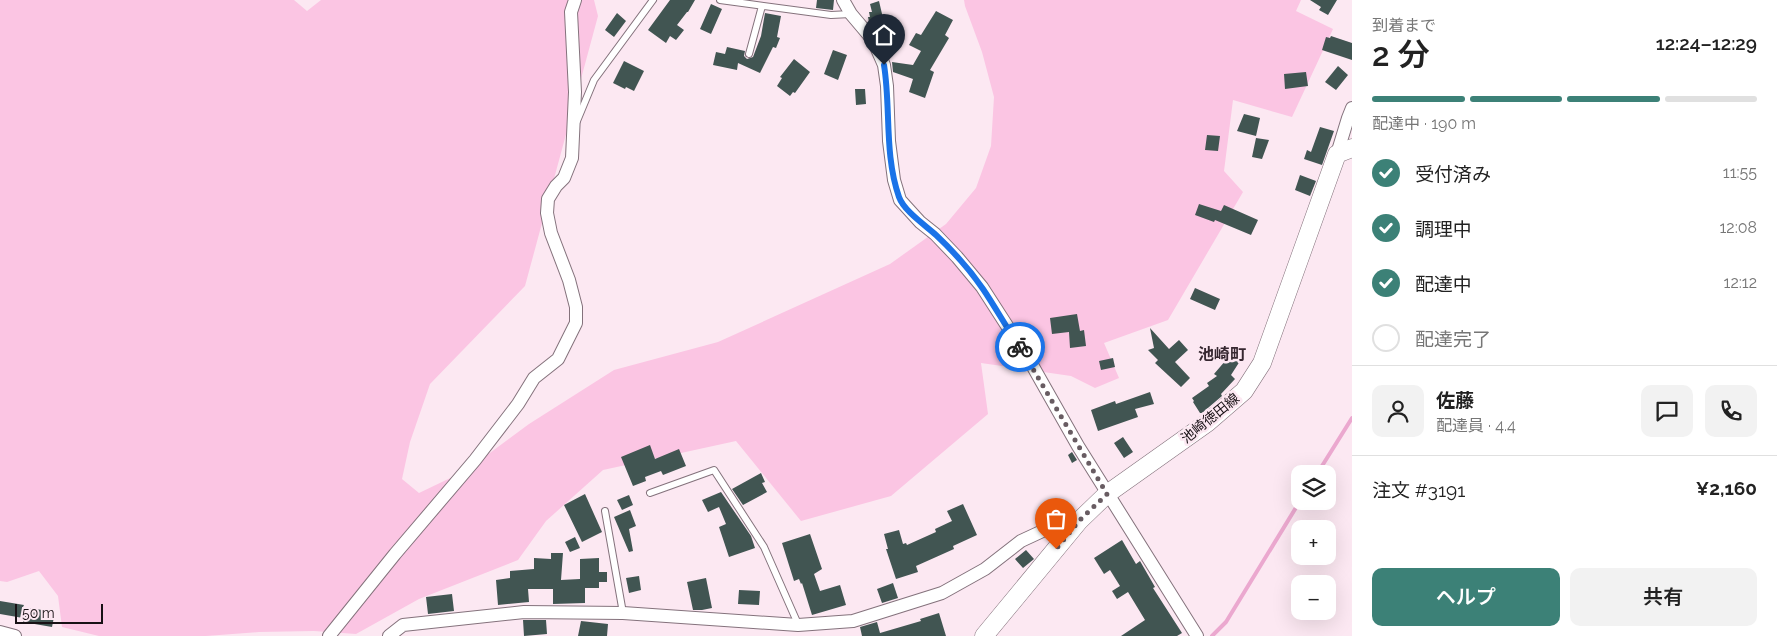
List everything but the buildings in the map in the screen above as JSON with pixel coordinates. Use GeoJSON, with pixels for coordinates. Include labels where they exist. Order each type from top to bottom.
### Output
{"type":"FeatureCollection","features":[{"type":"Feature","properties":{"kind":"main road","name":"池崎徳田線"},"geometry":{"type":"LineString","coordinates":[[984,636],[1079,521],[1107,494],[1207,423],[1244,391],[1262,363],[1344,151]]}},
{"type":"Feature","properties":{"kind":"street"},"geometry":{"type":"LineString","coordinates":[[329,636],[395,554],[475,460],[518,404],[534,378],[558,359],[576,322],[576,307],[569,280],[551,233],[547,213],[548,199],[556,186],[564,178],[572,158],[575,92],[571,12],[575,0]]}},
{"type":"Feature","properties":{"kind":"street"},"geometry":{"type":"LineString","coordinates":[[844,0],[851,14],[873,40],[884,65],[888,86],[888,141],[894,180],[900,200],[920,222],[957,256],[982,287],[1023,349],[1107,494],[1197,636]]}},
{"type":"Feature","properties":{"kind":"street"},"geometry":{"type":"LineString","coordinates":[[1344,151],[1352,108]]}},
{"type":"Feature","properties":{"kind":"street"},"geometry":{"type":"LineString","coordinates":[[389,636],[403,625],[524,612],[623,613],[800,630],[853,621],[942,592],[985,569],[1021,541],[1049,528],[1079,521]]}},
{"type":"Feature","properties":{"kind":"street"},"geometry":{"type":"LineString","coordinates":[[0,632],[15,636]]}},
{"type":"Feature","properties":{"kind":"lane"},"geometry":{"type":"LineString","coordinates":[[574,128],[594,80],[653,0]]}},
{"type":"Feature","properties":{"kind":"lane"},"geometry":{"type":"LineString","coordinates":[[720,0],[831,16],[851,14]]}},
{"type":"Feature","properties":{"kind":"lane"},"geometry":{"type":"LineString","coordinates":[[749,54],[762,6]]}},
{"type":"Feature","properties":{"kind":"lane"},"geometry":{"type":"LineString","coordinates":[[650,493],[714,470],[764,547],[800,630]]}},
{"type":"Feature","properties":{"kind":"lane"},"geometry":{"type":"LineString","coordinates":[[605,510],[623,613]]}},
{"type":"Feature","properties":{"kind":"shaded area"},"geometry":{"type":"Polygon","coordinates":[[[0,0],[294,0],[307,11],[321,0],[594,0],[598,16],[525,286],[430,384],[410,442],[402,479],[419,493],[467,470],[529,424],[614,370],[718,342],[890,264],[946,224],[976,188],[991,146],[994,97],[982,52],[964,0],[1301,0],[1296,11],[1333,29],[1292,117],[1233,100],[1224,171],[1243,192],[1168,320],[1104,343],[1119,378],[1095,388],[1071,376],[981,363],[988,414],[891,496],[801,521],[736,441],[603,470],[546,521],[518,560],[419,599],[356,634],[314,631],[259,632],[206,636],[99,636],[62,627],[58,596],[39,571],[7,582],[0,581],[0,0]]]}},
{"type":"Feature","properties":{"kind":"waterway"},"geometry":{"type":"LineString","coordinates":[[1323,465],[1352,418]]}},
{"type":"Feature","properties":{"kind":"waterway"},"geometry":{"type":"LineString","coordinates":[[1212,636],[1226,622],[1294,510]]}},
{"type":"Feature","properties":{"kind":"way so far"},"geometry":{"type":"LineString","coordinates":[[1020,347],[1023,349],[1107,494],[1079,521],[1056,549]]}},
{"type":"Feature","properties":{"kind":"district","name":"池崎町"},"geometry":{"type":"Point","coordinates":[1222,354]}},
{"type":"Feature","properties":{"kind":"route"},"geometry":{"type":"LineString","coordinates":[[884,65],[888,86],[888,141],[894,180],[900,200],[920,222],[957,256],[982,287],[1020,347]]}}]}
